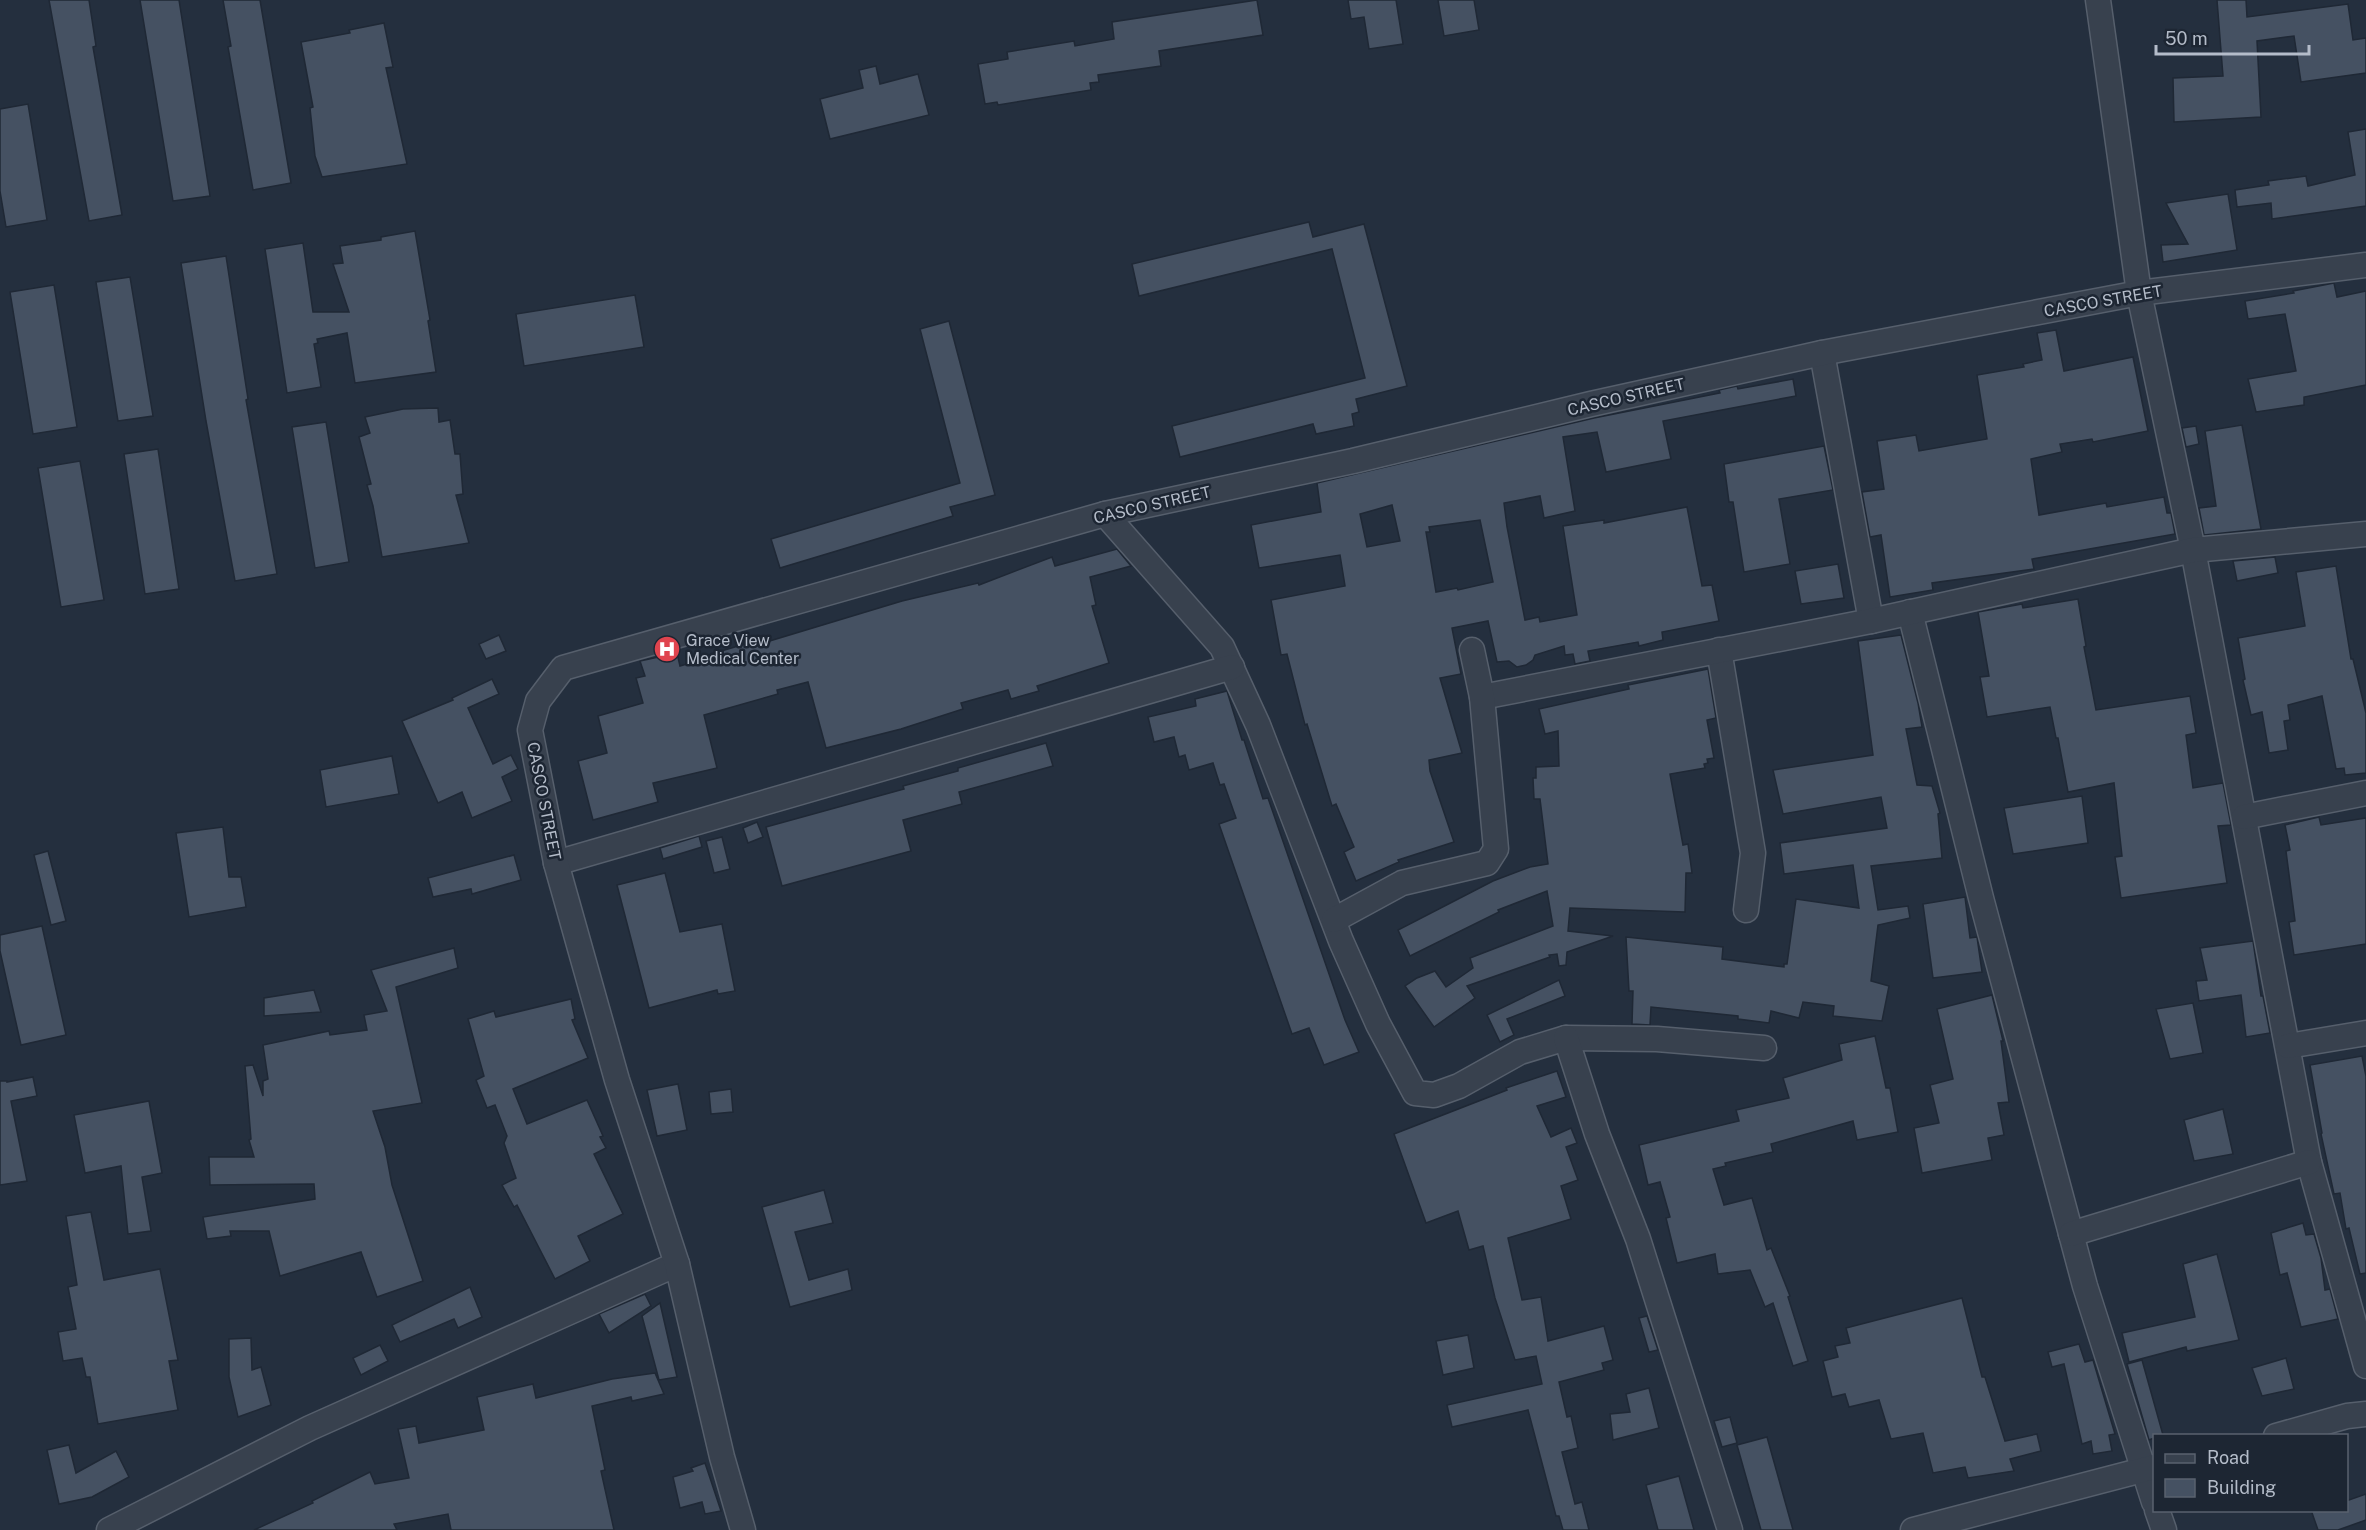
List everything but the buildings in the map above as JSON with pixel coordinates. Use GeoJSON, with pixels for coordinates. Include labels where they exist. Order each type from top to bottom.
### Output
{"type":"FeatureCollection","features":[{"type":"Feature","properties":{"kind":"street"},"geometry":{"type":"LineString","coordinates":[[2098,0],[2139,293],[2193,550],[2309,1162],[2366,1366]]}},
{"type":"Feature","properties":{"kind":"street","name":"CASCO STREET"},"geometry":{"type":"LineString","coordinates":[[743,1530],[722,1457],[677,1264],[617,1080],[556,863],[530,730],[538,701],[563,668],[1105,514],[1353,461],[1591,404],[1822,353],[2139,293],[2366,265]]}},
{"type":"Feature","properties":{"kind":"street"},"geometry":{"type":"LineString","coordinates":[[1822,353],[1871,621]]}},
{"type":"Feature","properties":{"kind":"street"},"geometry":{"type":"LineString","coordinates":[[1105,514],[1222,647],[1233,667],[1378,1024],[1415,1093],[1434,1095],[1459,1086],[1520,1052],[1566,1038],[1657,1039],[1764,1048]]}},
{"type":"Feature","properties":{"kind":"street"},"geometry":{"type":"LineString","coordinates":[[1482,697],[1871,621],[2193,550],[2366,534]]}},
{"type":"Feature","properties":{"kind":"street"},"geometry":{"type":"LineString","coordinates":[[1910,612],[1981,898],[2085,1286],[2149,1468],[2153,1495]]}},
{"type":"Feature","properties":{"kind":"street"},"geometry":{"type":"LineString","coordinates":[[1334,920],[1402,883],[1487,863],[1496,849],[1482,697],[1472,650]]}},
{"type":"Feature","properties":{"kind":"street"},"geometry":{"type":"LineString","coordinates":[[1719,650],[1753,853],[1746,910]]}},
{"type":"Feature","properties":{"kind":"street"},"geometry":{"type":"LineString","coordinates":[[556,863],[1233,667]]}},
{"type":"Feature","properties":{"kind":"street"},"geometry":{"type":"LineString","coordinates":[[2244,817],[2366,793]]}},
{"type":"Feature","properties":{"kind":"street"},"geometry":{"type":"LineString","coordinates":[[2288,1046],[2366,1033]]}},
{"type":"Feature","properties":{"kind":"street"},"geometry":{"type":"LineString","coordinates":[[1566,1038],[1597,1134],[1638,1239],[1730,1530]]}},
{"type":"Feature","properties":{"kind":"street"},"geometry":{"type":"LineString","coordinates":[[2071,1234],[2309,1162]]}},
{"type":"Feature","properties":{"kind":"street"},"geometry":{"type":"LineString","coordinates":[[109,1530],[310,1428],[677,1264]]}},
{"type":"Feature","properties":{"kind":"street"},"geometry":{"type":"LineString","coordinates":[[2283,1434],[2347,1416],[2366,1414]]}},
{"type":"Feature","properties":{"kind":"street"},"geometry":{"type":"LineString","coordinates":[[1913,1530],[2149,1468]]}},
{"type":"Feature","properties":{"kind":"street"},"geometry":{"type":"LineString","coordinates":[[2158,1512],[2164,1530]]}},
{"type":"Feature","properties":{"kind":"place","name":"Grace View Medical Center"},"geometry":{"type":"Point","coordinates":[667,649]}}]}
